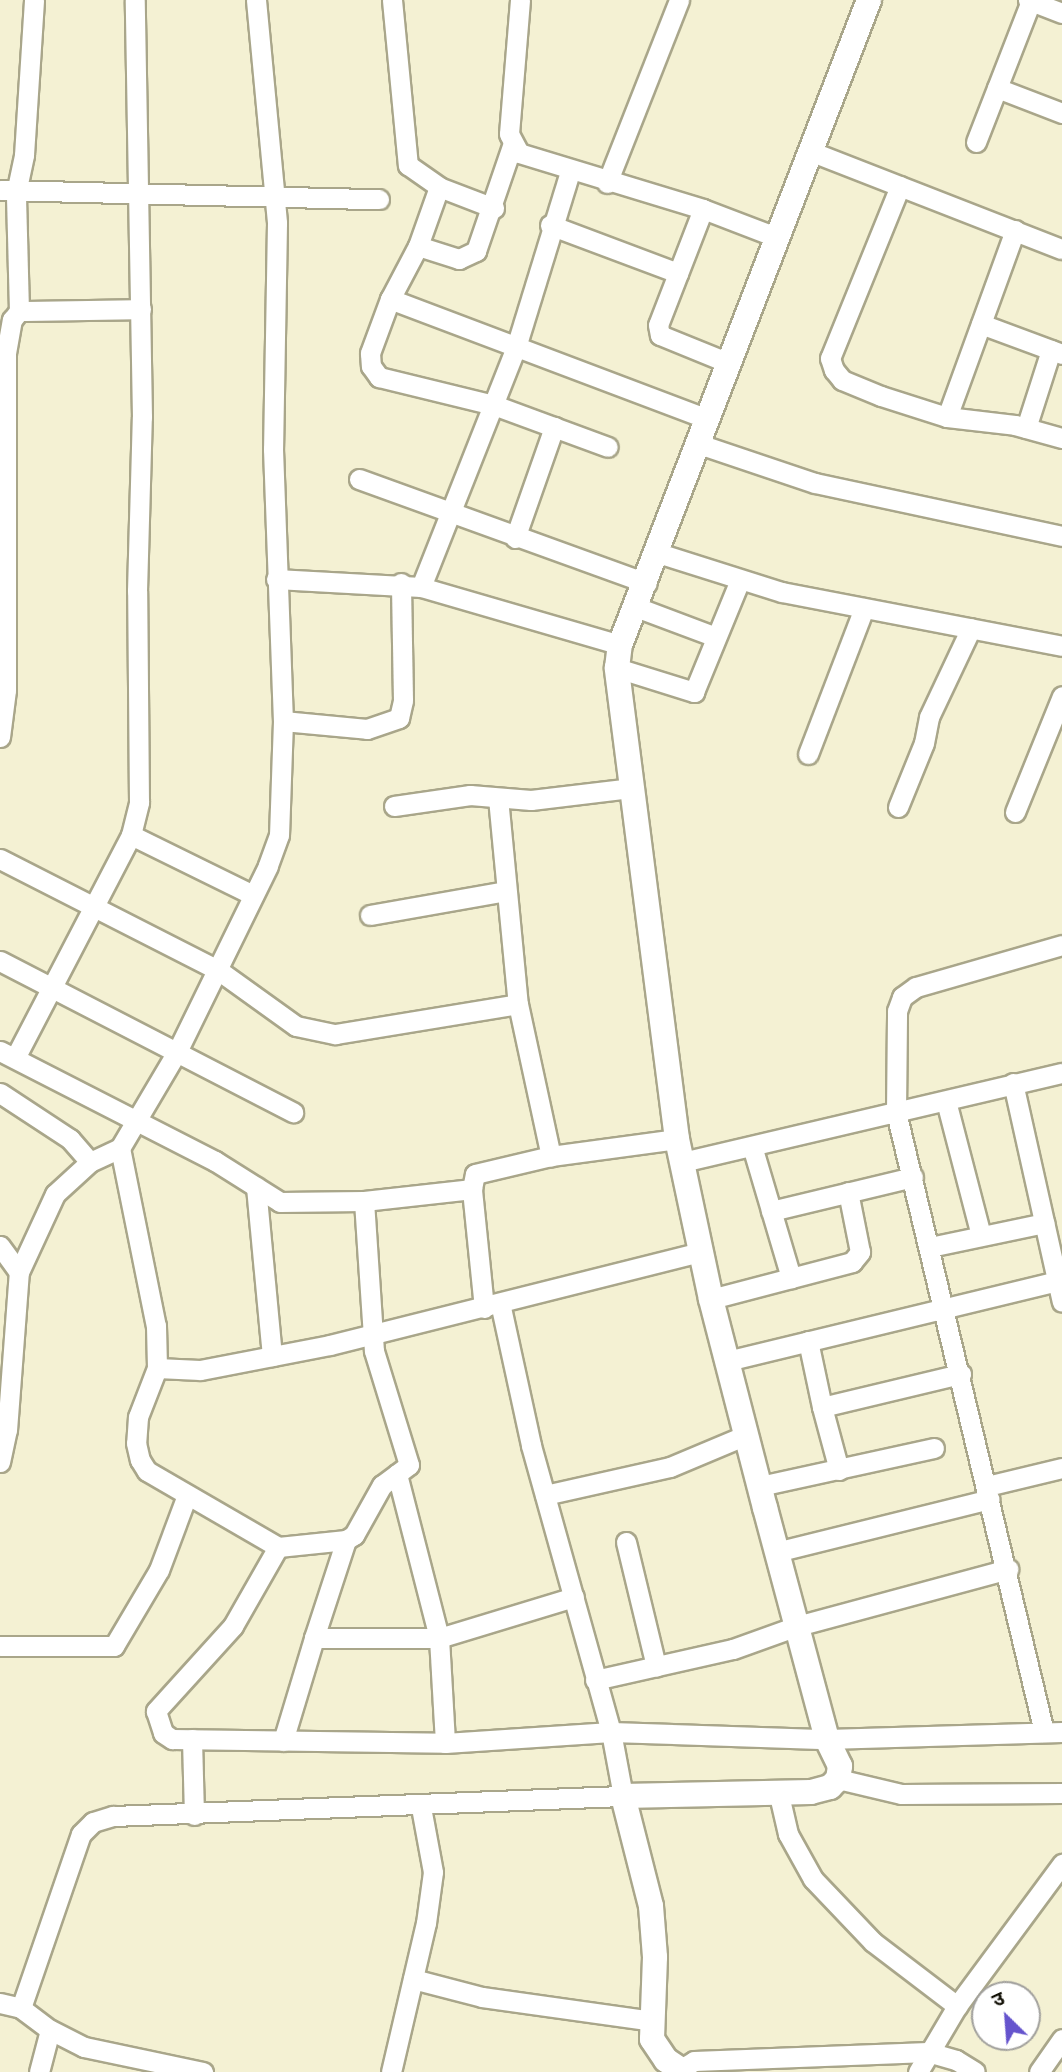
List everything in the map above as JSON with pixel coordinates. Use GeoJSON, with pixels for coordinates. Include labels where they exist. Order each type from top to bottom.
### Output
{"type":"FeatureCollection","features":[{"type":"Feature","properties":{"kind":"street"},"geometry":{"type":"LineString","coordinates":[[0,737],[6,690],[3,446],[6,353],[12,320],[19,311],[8,191],[24,155],[34,0]]}},
{"type":"Feature","properties":{"kind":"street"},"geometry":{"type":"LineString","coordinates":[[135,0],[141,309],[137,591],[141,751],[139,803],[131,835],[8,1054],[292,1204],[364,1201],[472,1189]]}},
{"type":"Feature","properties":{"kind":"street"},"geometry":{"type":"LineString","coordinates":[[0,1462],[7,1430],[19,1272],[55,1194],[90,1162],[120,1148],[138,1122],[178,1051],[218,970],[279,835],[282,722],[276,579],[276,194],[256,0]]}},
{"type":"Feature","properties":{"kind":"street"},"geometry":{"type":"LineString","coordinates":[[392,0],[404,154],[415,173],[439,187],[494,208]]}},
{"type":"Feature","properties":{"kind":"street"},"geometry":{"type":"LineString","coordinates":[[418,246],[468,258],[477,251],[494,208],[512,146],[509,134],[520,0]]}},
{"type":"Feature","properties":{"kind":"street"},"geometry":{"type":"LineString","coordinates":[[607,183],[679,0]]}},
{"type":"Feature","properties":{"kind":"street"},"geometry":{"type":"LineString","coordinates":[[21,2008],[81,1834],[93,1822],[113,1816],[421,1807],[623,1796],[779,1795],[830,1787],[838,1779],[840,1766],[827,1739],[710,1299],[679,1151],[632,788],[619,657],[776,237],[869,0]]}},
{"type":"Feature","properties":{"kind":"street"},"geometry":{"type":"LineString","coordinates":[[976,142],[1029,1],[1062,13]]}},
{"type":"Feature","properties":{"kind":"street"},"geometry":{"type":"LineString","coordinates":[[997,88],[1062,113]]}},
{"type":"Feature","properties":{"kind":"street"},"geometry":{"type":"LineString","coordinates":[[512,146],[519,153],[570,172],[702,209],[776,237]]}},
{"type":"Feature","properties":{"kind":"street"},"geometry":{"type":"LineString","coordinates":[[810,151],[1062,249]]}},
{"type":"Feature","properties":{"kind":"street"},"geometry":{"type":"LineString","coordinates":[[421,587],[452,515],[517,344],[550,225],[570,172]]}},
{"type":"Feature","properties":{"kind":"street"},"geometry":{"type":"LineString","coordinates":[[900,186],[830,359],[842,380],[947,417],[1026,428],[1062,438]]}},
{"type":"Feature","properties":{"kind":"street"},"geometry":{"type":"LineString","coordinates":[[439,187],[418,246],[390,299],[370,353],[379,377],[494,405],[608,447]]}},
{"type":"Feature","properties":{"kind":"street"},"geometry":{"type":"LineString","coordinates":[[8,191],[276,194],[379,200]]}},
{"type":"Feature","properties":{"kind":"street"},"geometry":{"type":"LineString","coordinates":[[702,209],[658,325],[660,335],[729,363]]}},
{"type":"Feature","properties":{"kind":"street"},"geometry":{"type":"LineString","coordinates":[[550,225],[678,273]]}},
{"type":"Feature","properties":{"kind":"street"},"geometry":{"type":"LineString","coordinates":[[947,417],[1015,230]]}},
{"type":"Feature","properties":{"kind":"street"},"geometry":{"type":"LineString","coordinates":[[390,299],[517,344],[708,419]]}},
{"type":"Feature","properties":{"kind":"street"},"geometry":{"type":"LineString","coordinates":[[19,311],[141,309]]}},
{"type":"Feature","properties":{"kind":"street"},"geometry":{"type":"LineString","coordinates":[[981,324],[1057,352],[1026,428]]}},
{"type":"Feature","properties":{"kind":"street"},"geometry":{"type":"LineString","coordinates":[[515,538],[554,427]]}},
{"type":"Feature","properties":{"kind":"street"},"geometry":{"type":"LineString","coordinates":[[699,444],[816,484],[1062,536]]}},
{"type":"Feature","properties":{"kind":"street"},"geometry":{"type":"LineString","coordinates":[[359,479],[515,538],[647,583]]}},
{"type":"Feature","properties":{"kind":"street"},"geometry":{"type":"LineString","coordinates":[[658,553],[740,580],[864,608],[1062,646]]}},
{"type":"Feature","properties":{"kind":"street"},"geometry":{"type":"LineString","coordinates":[[276,579],[401,583],[421,587],[619,657],[694,692],[740,580]]}},
{"type":"Feature","properties":{"kind":"street"},"geometry":{"type":"LineString","coordinates":[[282,722],[367,729],[400,718],[403,701],[401,583]]}},
{"type":"Feature","properties":{"kind":"street"},"geometry":{"type":"LineString","coordinates":[[636,607],[716,637]]}},
{"type":"Feature","properties":{"kind":"street"},"geometry":{"type":"LineString","coordinates":[[808,754],[864,608]]}},
{"type":"Feature","properties":{"kind":"street"},"geometry":{"type":"LineString","coordinates":[[898,807],[925,743],[929,717],[971,628]]}},
{"type":"Feature","properties":{"kind":"street"},"geometry":{"type":"LineString","coordinates":[[1015,812],[1062,696]]}},
{"type":"Feature","properties":{"kind":"street"},"geometry":{"type":"LineString","coordinates":[[394,806],[471,795],[531,800],[632,788]]}},
{"type":"Feature","properties":{"kind":"street"},"geometry":{"type":"LineString","coordinates":[[499,798],[518,1004],[551,1156]]}},
{"type":"Feature","properties":{"kind":"street"},"geometry":{"type":"LineString","coordinates":[[131,835],[253,895]]}},
{"type":"Feature","properties":{"kind":"street"},"geometry":{"type":"LineString","coordinates":[[0,859],[218,970],[296,1026],[324,1034],[518,1004]]}},
{"type":"Feature","properties":{"kind":"street"},"geometry":{"type":"LineString","coordinates":[[370,915],[506,891]]}},
{"type":"Feature","properties":{"kind":"street"},"geometry":{"type":"LineString","coordinates":[[278,1547],[233,1626],[156,1711],[163,1733],[172,1738],[192,1739],[445,1743],[611,1732],[827,1739],[1053,1732],[1008,1569],[897,1112],[897,1011],[902,996],[916,987],[1062,945]]}},
{"type":"Feature","properties":{"kind":"street"},"geometry":{"type":"LineString","coordinates":[[0,961],[293,1112]]}},
{"type":"Feature","properties":{"kind":"street"},"geometry":{"type":"LineString","coordinates":[[975,2072],[956,2060],[928,2052],[694,2062],[680,2071],[658,2050],[652,2039],[651,1906],[623,1796],[611,1732],[492,1305],[472,1189],[475,1174],[483,1169],[551,1156],[752,1146],[1062,1073]]}},
{"type":"Feature","properties":{"kind":"street"},"geometry":{"type":"LineString","coordinates":[[1013,1083],[1058,1271],[1062,1302]]}},
{"type":"Feature","properties":{"kind":"street"},"geometry":{"type":"LineString","coordinates":[[0,1093],[70,1139],[90,1162]]}},
{"type":"Feature","properties":{"kind":"street"},"geometry":{"type":"LineString","coordinates":[[946,1101],[981,1235]]}},
{"type":"Feature","properties":{"kind":"street"},"geometry":{"type":"LineString","coordinates":[[752,1146],[791,1278]]}},
{"type":"Feature","properties":{"kind":"street"},"geometry":{"type":"LineString","coordinates":[[120,1148],[151,1296],[157,1368],[138,1417],[136,1443],[147,1471],[278,1547],[346,1540],[354,1535],[382,1485],[409,1465],[374,1351],[364,1201]]}},
{"type":"Feature","properties":{"kind":"street"},"geometry":{"type":"LineString","coordinates":[[771,1210],[913,1177]]}},
{"type":"Feature","properties":{"kind":"street"},"geometry":{"type":"LineString","coordinates":[[256,1187],[272,1356]]}},
{"type":"Feature","properties":{"kind":"street"},"geometry":{"type":"LineString","coordinates":[[710,1299],[858,1257],[848,1192]]}},
{"type":"Feature","properties":{"kind":"street"},"geometry":{"type":"LineString","coordinates":[[930,1247],[1045,1223]]}},
{"type":"Feature","properties":{"kind":"street"},"geometry":{"type":"LineString","coordinates":[[0,1246],[19,1272]]}},
{"type":"Feature","properties":{"kind":"street"},"geometry":{"type":"LineString","coordinates":[[157,1368],[200,1370],[272,1356],[373,1334],[701,1252]]}},
{"type":"Feature","properties":{"kind":"street"},"geometry":{"type":"LineString","coordinates":[[727,1361],[945,1308],[1058,1271]]}},
{"type":"Feature","properties":{"kind":"street"},"geometry":{"type":"LineString","coordinates":[[808,1341],[839,1470]]}},
{"type":"Feature","properties":{"kind":"street"},"geometry":{"type":"LineString","coordinates":[[822,1407],[961,1374]]}},
{"type":"Feature","properties":{"kind":"street"},"geometry":{"type":"LineString","coordinates":[[545,1495],[670,1467],[746,1435]]}},
{"type":"Feature","properties":{"kind":"street"},"geometry":{"type":"LineString","coordinates":[[760,1486],[934,1448]]}},
{"type":"Feature","properties":{"kind":"street"},"geometry":{"type":"LineString","coordinates":[[776,1552],[989,1492],[1062,1468]]}},
{"type":"Feature","properties":{"kind":"street"},"geometry":{"type":"LineString","coordinates":[[397,1474],[439,1638],[445,1743]]}},
{"type":"Feature","properties":{"kind":"street"},"geometry":{"type":"LineString","coordinates":[[0,1646],[114,1646],[159,1570],[187,1496]]}},
{"type":"Feature","properties":{"kind":"street"},"geometry":{"type":"LineString","coordinates":[[283,1741],[346,1540]]}},
{"type":"Feature","properties":{"kind":"street"},"geometry":{"type":"LineString","coordinates":[[626,1542],[656,1666]]}},
{"type":"Feature","properties":{"kind":"street"},"geometry":{"type":"LineString","coordinates":[[595,1680],[733,1649],[797,1626],[1008,1569]]}},
{"type":"Feature","properties":{"kind":"street"},"geometry":{"type":"LineString","coordinates":[[314,1638],[439,1638],[574,1597]]}},
{"type":"Feature","properties":{"kind":"street"},"geometry":{"type":"LineString","coordinates":[[192,1739],[194,1815]]}},
{"type":"Feature","properties":{"kind":"street"},"geometry":{"type":"LineString","coordinates":[[838,1779],[901,1794],[1062,1793]]}},
{"type":"Feature","properties":{"kind":"street"},"geometry":{"type":"LineString","coordinates":[[779,1795],[788,1835],[813,1879],[873,1942],[957,2006]]}},
{"type":"Feature","properties":{"kind":"street"},"geometry":{"type":"LineString","coordinates":[[391,2072],[413,1979],[433,1871],[421,1807]]}},
{"type":"Feature","properties":{"kind":"street"},"geometry":{"type":"LineString","coordinates":[[918,2072],[957,2006],[1062,1864]]}},
{"type":"Feature","properties":{"kind":"street"},"geometry":{"type":"LineString","coordinates":[[413,1979],[482,1997],[652,2021]]}},
{"type":"Feature","properties":{"kind":"street"},"geometry":{"type":"LineString","coordinates":[[0,2003],[21,2008],[50,2030],[83,2047],[203,2072]]}},
{"type":"Feature","properties":{"kind":"street"},"geometry":{"type":"LineString","coordinates":[[39,2072],[50,2030]]}},
{"type":"Feature","properties":{"kind":"street"},"geometry":{"type":"LineString","coordinates":[[1039,2072],[1062,2039]]}}]}
